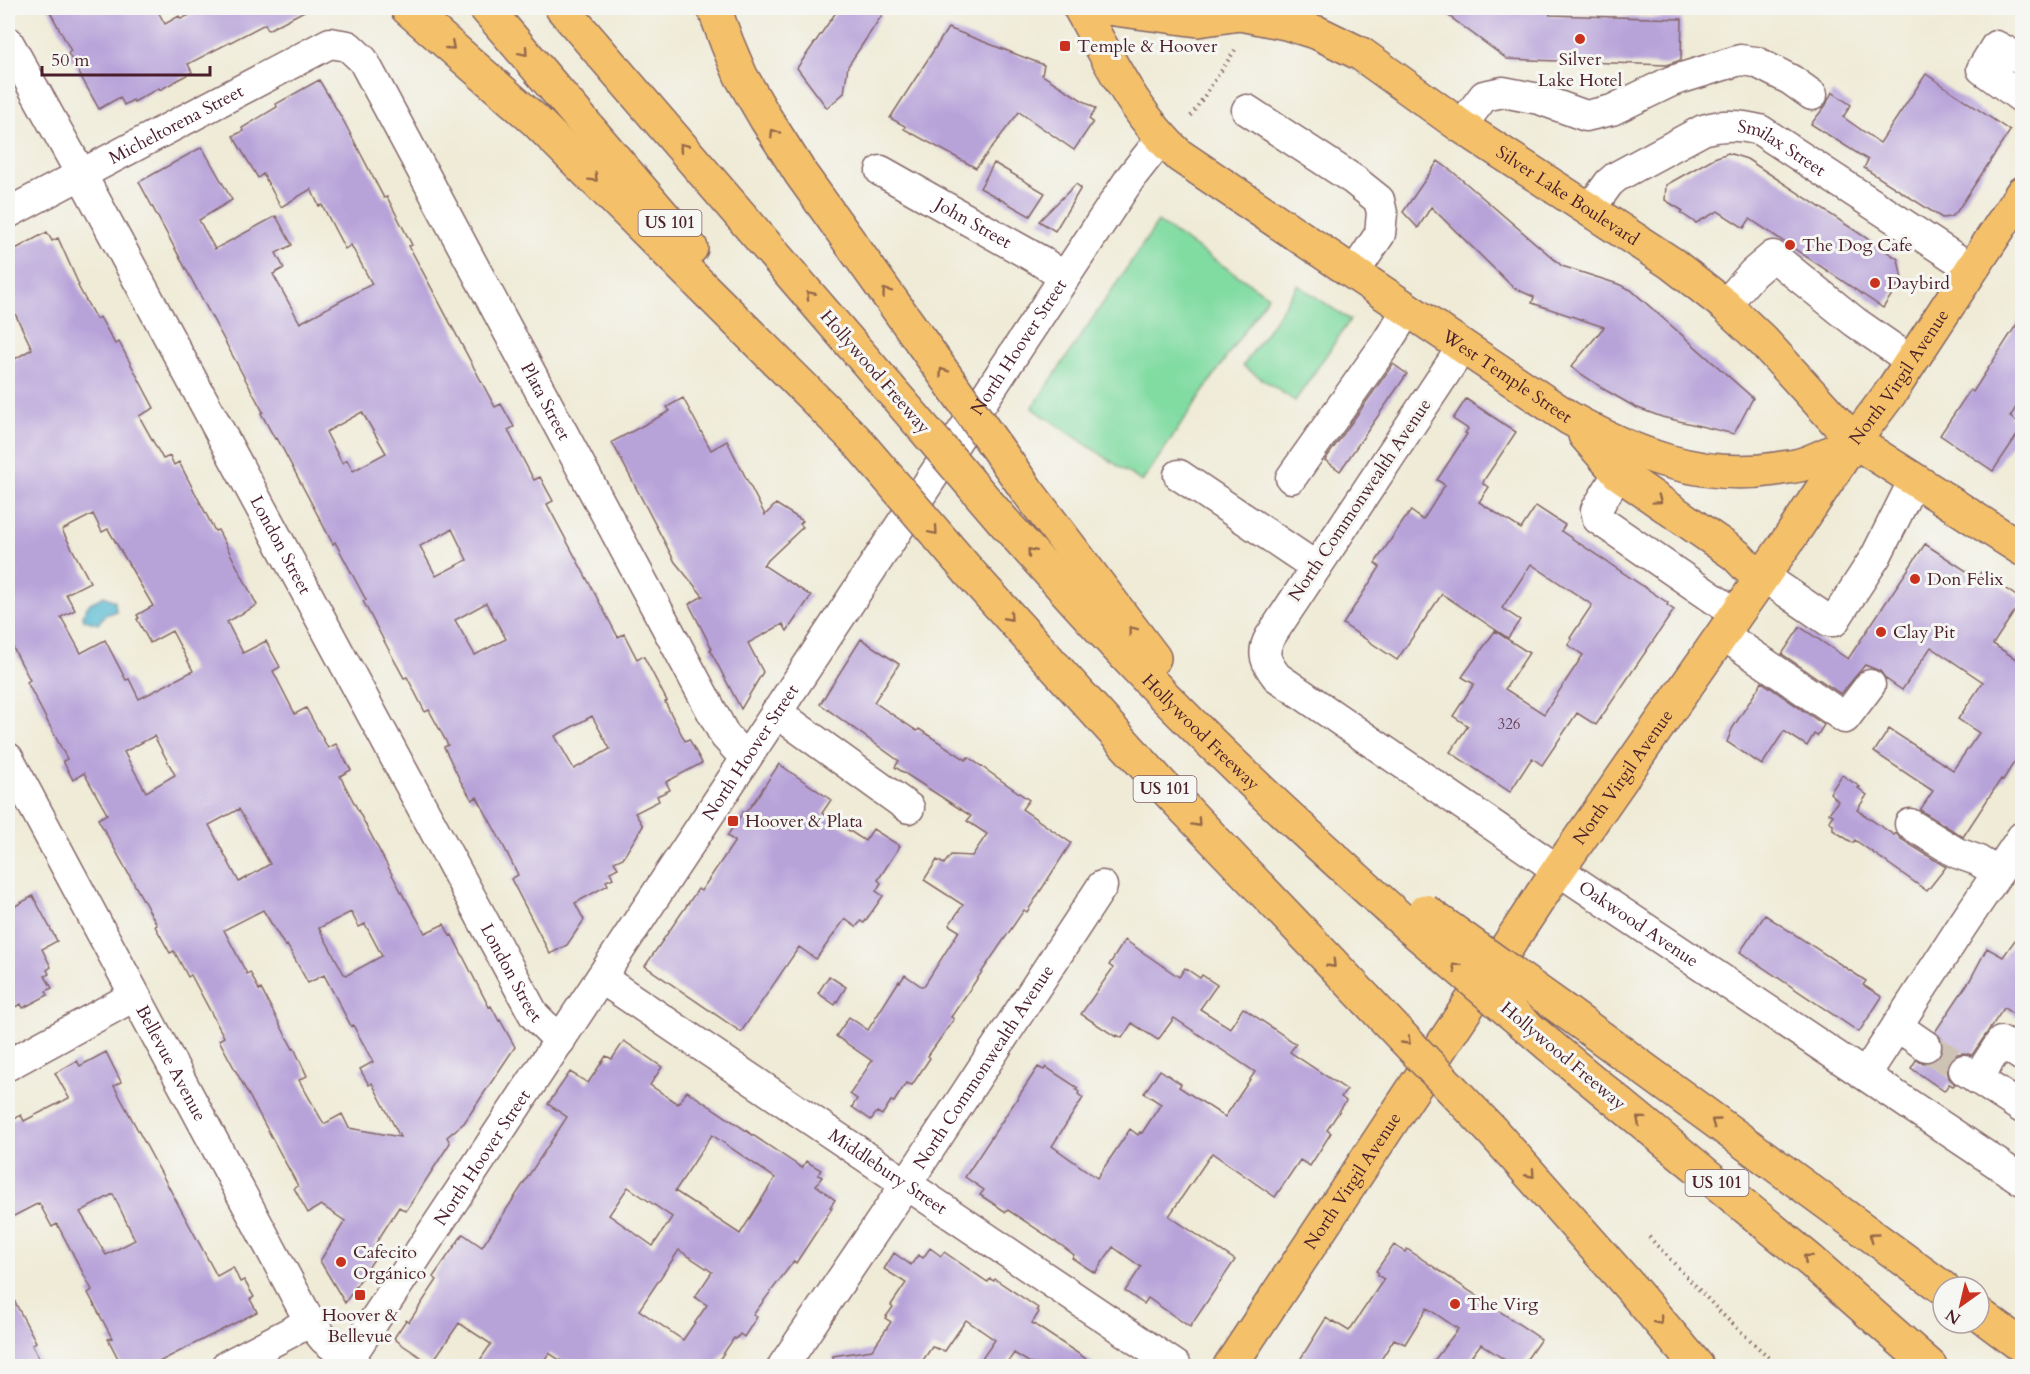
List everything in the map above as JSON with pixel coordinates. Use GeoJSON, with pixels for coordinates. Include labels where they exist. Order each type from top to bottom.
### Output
{"type":"FeatureCollection","features":[{"type":"Feature","properties":{"kind":"main road"},"geometry":{"type":"LineString","coordinates":[[407,8],[536,121],[855,439]]}},
{"type":"Feature","properties":{"kind":"main road","name":"US 101"},"geometry":{"type":"LineString","coordinates":[[486,8],[970,573],[1169,793],[1492,1131],[1697,1366]]}},
{"type":"Feature","properties":{"kind":"main road","name":"Hollywood Freeway"},"geometry":{"type":"LineString","coordinates":[[562,8],[1004,522],[1137,668],[1245,776],[1297,825],[1419,920],[1549,1045],[1811,1261],[1930,1366]]}},
{"type":"Feature","properties":{"kind":"main road"},"geometry":{"type":"LineString","coordinates":[[714,8],[741,76],[801,174],[1026,489],[1245,776]]}},
{"type":"Feature","properties":{"kind":"main road","name":"West Temple Street"},"geometry":{"type":"LineString","coordinates":[[1080,8],[1144,117],[1161,139],[1190,164],[1569,418],[1604,438],[1625,462],[1670,462],[1708,470],[1754,472],[1802,465],[1854,441]]}},
{"type":"Feature","properties":{"kind":"main road","name":"Silver Lake Boulevard"},"geometry":{"type":"LineString","coordinates":[[1106,8],[1198,20],[1235,10],[1318,33],[1360,54],[1461,126],[1671,263],[1725,305],[1771,349],[1854,441]]}},
{"type":"Feature","properties":{"kind":"main road","name":"North Virgil Avenue"},"geometry":{"type":"LineString","coordinates":[[1230,1366],[1558,870],[1762,578],[1854,441],[1883,404],[2022,193]]}},
{"type":"Feature","properties":{"kind":"main road"},"geometry":{"type":"LineString","coordinates":[[1854,441],[2022,549]]}},
{"type":"Feature","properties":{"kind":"main road"},"geometry":{"type":"LineString","coordinates":[[1625,462],[1762,578]]}},
{"type":"Feature","properties":{"kind":"main road"},"geometry":{"type":"LineString","coordinates":[[1980,521],[2006,523],[2022,521]]}},
{"type":"Feature","properties":{"kind":"main road"},"geometry":{"type":"LineString","coordinates":[[1419,920],[1569,1014],[1931,1279]]}},
{"type":"Feature","properties":{"kind":"main road"},"geometry":{"type":"LineString","coordinates":[[1991,1323],[2022,1347]]}},
{"type":"Feature","properties":{"kind":"street","name":"London Street"},"geometry":{"type":"LineString","coordinates":[[8,42],[534,1015],[560,1041]]}},
{"type":"Feature","properties":{"kind":"street","name":"Micheltorena Street"},"geometry":{"type":"LineString","coordinates":[[8,213],[330,43],[348,46]]}},
{"type":"Feature","properties":{"kind":"street","name":"Plata Street"},"geometry":{"type":"LineString","coordinates":[[348,46],[363,60],[725,736],[745,758]]}},
{"type":"Feature","properties":{"kind":"street"},"geometry":{"type":"LineString","coordinates":[[2022,60],[1996,46],[1982,69],[2022,98]]}},
{"type":"Feature","properties":{"kind":"street"},"geometry":{"type":"LineString","coordinates":[[1461,126],[1484,96],[1503,92],[1539,99],[1586,116],[1612,110],[1672,81],[1740,60],[1756,62],[1791,80],[1812,95]]}},
{"type":"Feature","properties":{"kind":"street"},"geometry":{"type":"LineString","coordinates":[[1247,110],[1354,180],[1379,200],[1382,213],[1380,234],[1354,273]]}},
{"type":"Feature","properties":{"kind":"street","name":"Smilax Street"},"geometry":{"type":"LineString","coordinates":[[1590,210],[1616,177],[1703,130],[1717,126],[1740,125],[1760,130],[1972,269]]}},
{"type":"Feature","properties":{"kind":"street","name":"North Hoover Street"},"geometry":{"type":"LineString","coordinates":[[346,1363],[1064,277],[1139,165],[1161,139]]}},
{"type":"Feature","properties":{"kind":"street","name":"John Street"},"geometry":{"type":"LineString","coordinates":[[881,171],[1040,260],[1064,277]]}},
{"type":"Feature","properties":{"kind":"street"},"geometry":{"type":"LineString","coordinates":[[1725,305],[1753,273],[1773,256],[1855,322],[1911,361]]}},
{"type":"Feature","properties":{"kind":"street"},"geometry":{"type":"LineString","coordinates":[[1291,478],[1408,309]]}},
{"type":"Feature","properties":{"kind":"street","name":"North Commonwealth Avenue"},"geometry":{"type":"LineString","coordinates":[[1264,658],[1265,645],[1270,637],[1463,346]]}},
{"type":"Feature","properties":{"kind":"street"},"geometry":{"type":"LineString","coordinates":[[1625,462],[1596,510],[1598,519],[1845,718],[1870,685]]}},
{"type":"Feature","properties":{"kind":"street"},"geometry":{"type":"LineString","coordinates":[[1179,475],[1316,567]]}},
{"type":"Feature","properties":{"kind":"street"},"geometry":{"type":"LineString","coordinates":[[1762,578],[1829,621],[1834,621],[1876,556],[1914,480]]}},
{"type":"Feature","properties":{"kind":"street","name":"Oakwood Avenue"},"geometry":{"type":"LineString","coordinates":[[1264,658],[1277,677],[1558,870],[2022,1180]]}},
{"type":"Feature","properties":{"kind":"street"},"geometry":{"type":"LineString","coordinates":[[776,712],[909,808]]}},
{"type":"Feature","properties":{"kind":"street","name":"Bellevue Avenue"},"geometry":{"type":"LineString","coordinates":[[8,758],[310,1322],[346,1363]]}},
{"type":"Feature","properties":{"kind":"street"},"geometry":{"type":"LineString","coordinates":[[1910,824],[1998,873]]}},
{"type":"Feature","properties":{"kind":"street"},"geometry":{"type":"LineString","coordinates":[[1866,1074],[2022,837]]}},
{"type":"Feature","properties":{"kind":"street","name":"North Commonwealth Avenue"},"geometry":{"type":"LineString","coordinates":[[783,1366],[1102,886]]}},
{"type":"Feature","properties":{"kind":"street","name":"Middlebury Street"},"geometry":{"type":"LineString","coordinates":[[601,978],[1176,1366]]}},
{"type":"Feature","properties":{"kind":"street"},"geometry":{"type":"LineString","coordinates":[[8,1065],[134,996]]}},
{"type":"Feature","properties":{"kind":"street"},"geometry":{"type":"LineString","coordinates":[[1897,1026],[1926,1046]]}},
{"type":"Feature","properties":{"kind":"street"},"geometry":{"type":"LineString","coordinates":[[2022,1056],[2001,1042],[1970,1074],[2022,1108]]}},
{"type":"Feature","properties":{"kind":"street"},"geometry":{"type":"LineString","coordinates":[[226,1366],[310,1322]]}},
{"type":"Feature","properties":{"kind":"street"},"geometry":{"type":"LineString","coordinates":[[1883,1323],[1939,1366]]}},
{"type":"Feature","properties":{"kind":"path"},"geometry":{"type":"LineString","coordinates":[[1191,117],[1235,50]]}},
{"type":"Feature","properties":{"kind":"path"},"geometry":{"type":"LineString","coordinates":[[1648,1237],[1723,1315],[1778,1366]]}},
{"type":"Feature","properties":{"kind":"green space"},"geometry":{"type":"Polygon","coordinates":[[[1158,222],[1268,296],[1142,482],[1032,408],[1158,222]]]}},
{"type":"Feature","properties":{"kind":"green space"},"geometry":{"type":"Polygon","coordinates":[[[1298,285],[1350,320],[1295,401],[1243,366],[1298,285]]]}},
{"type":"Feature","properties":{"kind":"water"},"geometry":{"type":"Polygon","coordinates":[[[104,596],[115,601],[116,611],[105,615],[98,624],[84,620],[82,615],[90,603],[104,596]]]}},
{"type":"Feature","properties":{"kind":"building"},"geometry":{"type":"Polygon","coordinates":[[[48,8],[156,8],[165,24],[179,16],[181,19],[204,8],[310,8],[268,30],[265,24],[188,64],[192,72],[160,90],[159,88],[124,105],[120,97],[99,109],[68,53],[71,51],[48,8]]]}},
{"type":"Feature","properties":{"kind":"building"},"geometry":{"type":"Polygon","coordinates":[[[839,8],[869,8],[882,15],[848,66],[844,93],[827,108],[797,68],[839,8]]]}},
{"type":"Feature","properties":{"kind":"building","name":"Silver Lake Hotel"},"geometry":{"type":"Polygon","coordinates":[[[1438,8],[1532,8],[1550,9],[1550,15],[1682,19],[1681,60],[1666,65],[1507,59],[1438,8]]]}},
{"type":"Feature","properties":{"kind":"building"},"geometry":{"type":"Polygon","coordinates":[[[948,28],[1044,65],[1042,75],[1096,109],[1089,119],[1093,122],[1074,150],[1019,112],[976,168],[904,129],[905,126],[890,118],[948,28]]]}},
{"type":"Feature","properties":{"kind":"building"},"geometry":{"type":"Polygon","coordinates":[[[1926,74],[2010,131],[1956,213],[1950,217],[1942,218],[1864,168],[1868,160],[1811,124],[1826,105],[1832,92],[1851,105],[1843,117],[1880,143],[1926,74]]]}},
{"type":"Feature","properties":{"kind":"building"},"geometry":{"type":"Polygon","coordinates":[[[319,80],[342,118],[384,198],[387,197],[412,245],[409,246],[495,407],[501,404],[514,427],[508,430],[534,480],[540,477],[553,501],[547,504],[618,637],[624,634],[637,659],[644,657],[685,741],[689,739],[702,763],[666,782],[670,790],[657,796],[659,801],[635,813],[643,826],[623,858],[614,862],[618,868],[610,872],[613,878],[606,881],[608,885],[575,903],[584,920],[567,945],[550,954],[511,879],[518,875],[503,845],[477,797],[472,800],[461,782],[444,747],[448,745],[429,710],[425,712],[407,677],[404,678],[363,601],[366,600],[335,542],[333,544],[277,438],[275,439],[261,413],[263,412],[139,182],[202,147],[232,200],[199,220],[215,249],[276,216],[292,245],[276,253],[284,268],[273,274],[300,323],[372,284],[351,245],[345,249],[311,189],[281,207],[263,174],[258,178],[233,136],[277,107],[276,104],[319,80]],[[362,412],[326,432],[342,463],[347,460],[353,471],[386,453],[362,412]],[[452,529],[420,546],[436,576],[467,560],[452,529]],[[486,603],[455,620],[475,655],[506,639],[486,603]],[[592,716],[555,736],[574,769],[610,749],[592,716]]]}},
{"type":"Feature","properties":{"kind":"building"},"geometry":{"type":"Polygon","coordinates":[[[1728,153],[1747,159],[1898,259],[1902,279],[1883,308],[1750,219],[1744,228],[1718,211],[1696,223],[1681,213],[1683,211],[1665,200],[1666,185],[1714,158],[1728,153]]]}},
{"type":"Feature","properties":{"kind":"building"},"geometry":{"type":"Polygon","coordinates":[[[1438,161],[1562,266],[1631,290],[1753,398],[1734,434],[1662,417],[1635,407],[1607,391],[1571,367],[1604,327],[1532,303],[1534,297],[1514,288],[1431,207],[1418,228],[1403,212],[1438,161]]]}},
{"type":"Feature","properties":{"kind":"building"},"geometry":{"type":"Polygon","coordinates":[[[994,163],[1045,193],[1030,216],[980,188],[994,163]]]}},
{"type":"Feature","properties":{"kind":"building"},"geometry":{"type":"Polygon","coordinates":[[[1076,184],[1081,188],[1055,231],[1039,221],[1076,184]]]}},
{"type":"Feature","properties":{"kind":"building"},"geometry":{"type":"Polygon","coordinates":[[[47,232],[52,241],[58,238],[78,286],[96,319],[100,317],[115,344],[119,342],[154,408],[139,416],[163,459],[170,456],[174,465],[179,462],[257,605],[227,622],[243,653],[266,641],[280,667],[273,671],[295,714],[306,708],[328,748],[336,744],[351,770],[340,776],[425,933],[444,924],[489,1007],[491,1006],[515,1047],[464,1123],[447,1137],[450,1143],[406,1211],[399,1207],[374,1246],[380,1250],[345,1303],[320,1261],[345,1221],[321,1205],[308,1213],[294,1188],[298,1186],[219,1040],[224,1037],[191,975],[188,977],[174,951],[170,953],[155,926],[157,925],[98,819],[107,814],[84,773],[73,780],[63,761],[67,759],[27,682],[30,680],[8,638],[8,363],[32,349],[8,299],[8,253],[47,232]],[[93,514],[62,530],[90,582],[66,594],[75,610],[61,617],[81,653],[105,640],[139,699],[193,671],[172,631],[150,643],[137,615],[153,606],[108,529],[102,532],[93,514]],[[154,736],[124,752],[146,792],[175,775],[154,736]],[[239,809],[209,825],[239,882],[270,864],[239,809]],[[263,910],[224,930],[247,974],[250,972],[259,990],[261,989],[294,1048],[307,1076],[299,1080],[324,1124],[342,1114],[349,1128],[400,1137],[372,1083],[369,1085],[360,1069],[373,1062],[324,975],[308,983],[287,945],[285,946],[263,910]],[[351,912],[319,928],[344,974],[347,975],[382,956],[365,924],[359,927],[351,912]]]}},
{"type":"Feature","properties":{"kind":"building"},"geometry":{"type":"Polygon","coordinates":[[[2022,316],[2022,398],[2010,417],[2022,425],[2022,428],[1993,471],[1940,435],[1970,390],[1973,392],[2022,316]]]}},
{"type":"Feature","properties":{"kind":"building"},"geometry":{"type":"Polygon","coordinates":[[[1393,364],[1407,374],[1340,471],[1325,460],[1393,364]]]}},
{"type":"Feature","properties":{"kind":"building"},"geometry":{"type":"Polygon","coordinates":[[[683,398],[711,450],[727,441],[765,515],[776,504],[803,521],[800,524],[803,527],[763,565],[811,596],[787,631],[783,624],[748,643],[763,672],[741,709],[689,604],[703,596],[675,562],[612,442],[670,411],[667,407],[683,398]]]}},
{"type":"Feature","properties":{"kind":"building"},"geometry":{"type":"Polygon","coordinates":[[[1466,399],[1516,432],[1484,480],[1483,484],[1489,487],[1479,502],[1521,529],[1536,506],[1565,525],[1561,531],[1668,603],[1667,605],[1674,610],[1596,725],[1577,713],[1542,765],[1532,758],[1510,792],[1450,752],[1468,726],[1453,716],[1474,684],[1462,677],[1495,631],[1529,653],[1505,689],[1544,714],[1583,655],[1568,645],[1572,639],[1570,638],[1592,605],[1531,564],[1502,608],[1520,620],[1508,638],[1442,594],[1397,660],[1343,624],[1380,567],[1375,563],[1404,520],[1411,511],[1423,520],[1445,485],[1437,480],[1467,434],[1465,433],[1468,429],[1453,419],[1466,399]]]}},
{"type":"Feature","properties":{"kind":"building"},"geometry":{"type":"Polygon","coordinates":[[[1925,544],[1977,578],[1981,572],[2022,600],[1993,644],[2022,663],[2022,750],[1963,837],[1920,810],[1933,791],[1874,752],[1889,729],[1953,770],[1979,733],[1958,719],[1983,682],[1931,647],[1902,690],[1886,679],[1880,671],[1865,665],[1841,694],[1782,654],[1800,627],[1848,659],[1925,544]]]}},
{"type":"Feature","properties":{"kind":"building"},"geometry":{"type":"Polygon","coordinates":[[[861,639],[899,664],[874,702],[966,760],[968,757],[1029,800],[1022,809],[1071,843],[1027,912],[1024,910],[951,1017],[954,1019],[928,1056],[930,1058],[912,1085],[906,1083],[882,1115],[877,1112],[871,1120],[852,1107],[857,1099],[850,1094],[872,1061],[836,1036],[849,1017],[868,1030],[905,975],[924,986],[959,931],[949,925],[963,905],[924,880],[937,860],[944,864],[951,855],[972,856],[987,834],[967,821],[971,816],[895,767],[899,761],[820,704],[861,639]]]}},
{"type":"Feature","properties":{"kind":"building"},"geometry":{"type":"Polygon","coordinates":[[[1762,682],[1824,725],[1817,736],[1814,734],[1807,746],[1784,731],[1762,765],[1727,742],[1732,729],[1762,682]]]}},
{"type":"Feature","properties":{"kind":"building"},"geometry":{"type":"Polygon","coordinates":[[[779,764],[831,800],[822,813],[865,841],[873,829],[900,846],[878,880],[881,883],[876,891],[883,896],[864,923],[861,921],[856,927],[845,919],[816,959],[799,947],[741,1032],[645,966],[698,889],[701,891],[735,841],[727,836],[779,764]]]}},
{"type":"Feature","properties":{"kind":"building"},"geometry":{"type":"Polygon","coordinates":[[[1842,775],[1860,787],[1858,788],[1867,795],[1857,810],[1946,867],[1927,891],[1855,840],[1853,843],[1833,830],[1833,824],[1829,821],[1833,815],[1829,813],[1838,801],[1830,793],[1842,775]]]}},
{"type":"Feature","properties":{"kind":"building"},"geometry":{"type":"Polygon","coordinates":[[[33,896],[57,941],[42,949],[51,967],[47,970],[49,974],[45,976],[52,988],[46,991],[48,995],[23,1008],[21,1004],[15,1007],[8,993],[8,910],[33,896]]]}},
{"type":"Feature","properties":{"kind":"building"},"geometry":{"type":"Polygon","coordinates":[[[1765,915],[1866,981],[1863,985],[1882,997],[1859,1032],[1740,952],[1765,915]]]}},
{"type":"Feature","properties":{"kind":"building"},"geometry":{"type":"Polygon","coordinates":[[[2022,930],[2022,1020],[2004,1008],[1972,1055],[1957,1054],[1950,1060],[1947,1070],[1949,1078],[1955,1084],[1953,1086],[1949,1084],[1944,1091],[1911,1068],[1916,1060],[1924,1063],[1933,1062],[1940,1055],[1943,1048],[1942,1039],[1935,1032],[1970,980],[1987,948],[2003,957],[2022,930]]]}},
{"type":"Feature","properties":{"kind":"building"},"geometry":{"type":"Polygon","coordinates":[[[1125,940],[1179,977],[1185,968],[1217,985],[1200,1009],[1230,1028],[1243,1008],[1296,1044],[1290,1052],[1347,1090],[1341,1097],[1346,1101],[1327,1130],[1331,1133],[1310,1166],[1300,1160],[1275,1197],[1212,1153],[1169,1216],[1235,1260],[1190,1327],[1148,1298],[1144,1304],[1125,1291],[1141,1267],[1113,1247],[1095,1273],[1072,1258],[1074,1255],[1061,1245],[1008,1210],[1006,1212],[980,1195],[984,1190],[965,1177],[1038,1067],[1044,1070],[1046,1067],[1078,1088],[1076,1090],[1078,1094],[1083,1098],[1052,1146],[1097,1178],[1130,1129],[1138,1135],[1142,1133],[1161,1104],[1144,1093],[1160,1070],[1181,1084],[1179,1087],[1225,1117],[1255,1072],[1174,1018],[1158,1040],[1132,1023],[1122,1038],[1117,1035],[1116,1037],[1081,1014],[1113,968],[1109,965],[1125,940]]]}},
{"type":"Feature","properties":{"kind":"building"},"geometry":{"type":"Polygon","coordinates":[[[829,976],[846,987],[835,1005],[818,993],[829,976]]]}},
{"type":"Feature","properties":{"kind":"building"},"geometry":{"type":"Polygon","coordinates":[[[624,1041],[662,1067],[650,1085],[678,1104],[687,1091],[802,1168],[806,1161],[821,1170],[818,1175],[822,1177],[816,1185],[835,1200],[830,1207],[832,1208],[796,1263],[794,1261],[753,1315],[757,1317],[744,1337],[740,1334],[736,1339],[734,1338],[715,1366],[569,1366],[549,1353],[540,1366],[476,1366],[491,1344],[459,1323],[431,1364],[394,1338],[406,1320],[409,1322],[437,1280],[433,1277],[463,1234],[482,1247],[567,1117],[548,1104],[570,1072],[588,1083],[606,1056],[612,1059],[624,1041]],[[712,1135],[675,1191],[740,1234],[775,1178],[712,1135]],[[628,1187],[609,1215],[653,1246],[672,1217],[628,1187]],[[679,1250],[639,1310],[683,1340],[707,1305],[695,1297],[712,1272],[679,1250]]]}},
{"type":"Feature","properties":{"kind":"building"},"geometry":{"type":"Polygon","coordinates":[[[106,1052],[121,1082],[114,1086],[217,1276],[233,1267],[240,1282],[244,1280],[254,1297],[250,1299],[257,1312],[151,1366],[122,1366],[108,1339],[112,1338],[88,1293],[92,1290],[57,1224],[52,1227],[39,1203],[8,1219],[8,1122],[21,1115],[24,1121],[69,1098],[55,1073],[77,1061],[80,1066],[106,1052]],[[113,1194],[80,1212],[106,1255],[135,1240],[113,1194]]]}},
{"type":"Feature","properties":{"kind":"building"},"geometry":{"type":"Polygon","coordinates":[[[1394,1245],[1405,1252],[1407,1249],[1541,1339],[1522,1366],[1514,1366],[1481,1344],[1464,1366],[1430,1366],[1458,1329],[1427,1308],[1405,1344],[1394,1339],[1377,1366],[1296,1366],[1326,1318],[1349,1331],[1384,1279],[1377,1275],[1379,1273],[1376,1271],[1394,1245]]]}},
{"type":"Feature","properties":{"kind":"building"},"geometry":{"type":"Polygon","coordinates":[[[930,1248],[941,1256],[944,1252],[988,1282],[990,1279],[994,1281],[995,1279],[1038,1308],[1039,1312],[1032,1323],[1097,1366],[1035,1366],[1014,1353],[1005,1366],[977,1366],[995,1340],[966,1320],[945,1351],[932,1347],[919,1366],[833,1366],[833,1356],[872,1350],[891,1322],[885,1318],[906,1283],[884,1269],[894,1253],[911,1265],[918,1255],[923,1258],[930,1248]]]}},
{"type":"Feature","properties":{"kind":"building"},"geometry":{"type":"Polygon","coordinates":[[[8,1289],[36,1342],[32,1345],[43,1366],[8,1366],[8,1289]]]}},
{"type":"Feature","properties":{"kind":"tunnel"},"geometry":{"type":"LineString","coordinates":[[1926,1046],[1964,1070]]}},
{"type":"Feature","properties":{"kind":"place","name":"Silver Lake Hotel"},"geometry":{"type":"Point","coordinates":[1580,39]}},
{"type":"Feature","properties":{"kind":"place","name":"Temple & Hoover"},"geometry":{"type":"Point","coordinates":[1065,46]}},
{"type":"Feature","properties":{"kind":"place","name":"The Dog Cafe"},"geometry":{"type":"Point","coordinates":[1790,245]}},
{"type":"Feature","properties":{"kind":"place","name":"Daybird"},"geometry":{"type":"Point","coordinates":[1875,283]}},
{"type":"Feature","properties":{"kind":"place","name":"Don Felix"},"geometry":{"type":"Point","coordinates":[1915,579]}},
{"type":"Feature","properties":{"kind":"place","name":"Clay Pit"},"geometry":{"type":"Point","coordinates":[1881,632]}},
{"type":"Feature","properties":{"kind":"place","name":"Hoover & Plata"},"geometry":{"type":"Point","coordinates":[733,821]}},
{"type":"Feature","properties":{"kind":"place","name":"Cafecito Orgánico"},"geometry":{"type":"Point","coordinates":[341,1262]}},
{"type":"Feature","properties":{"kind":"place","name":"Hoover & Bellevue"},"geometry":{"type":"Point","coordinates":[360,1295]}},
{"type":"Feature","properties":{"kind":"place","name":"The Virg"},"geometry":{"type":"Point","coordinates":[1455,1304]}}]}
